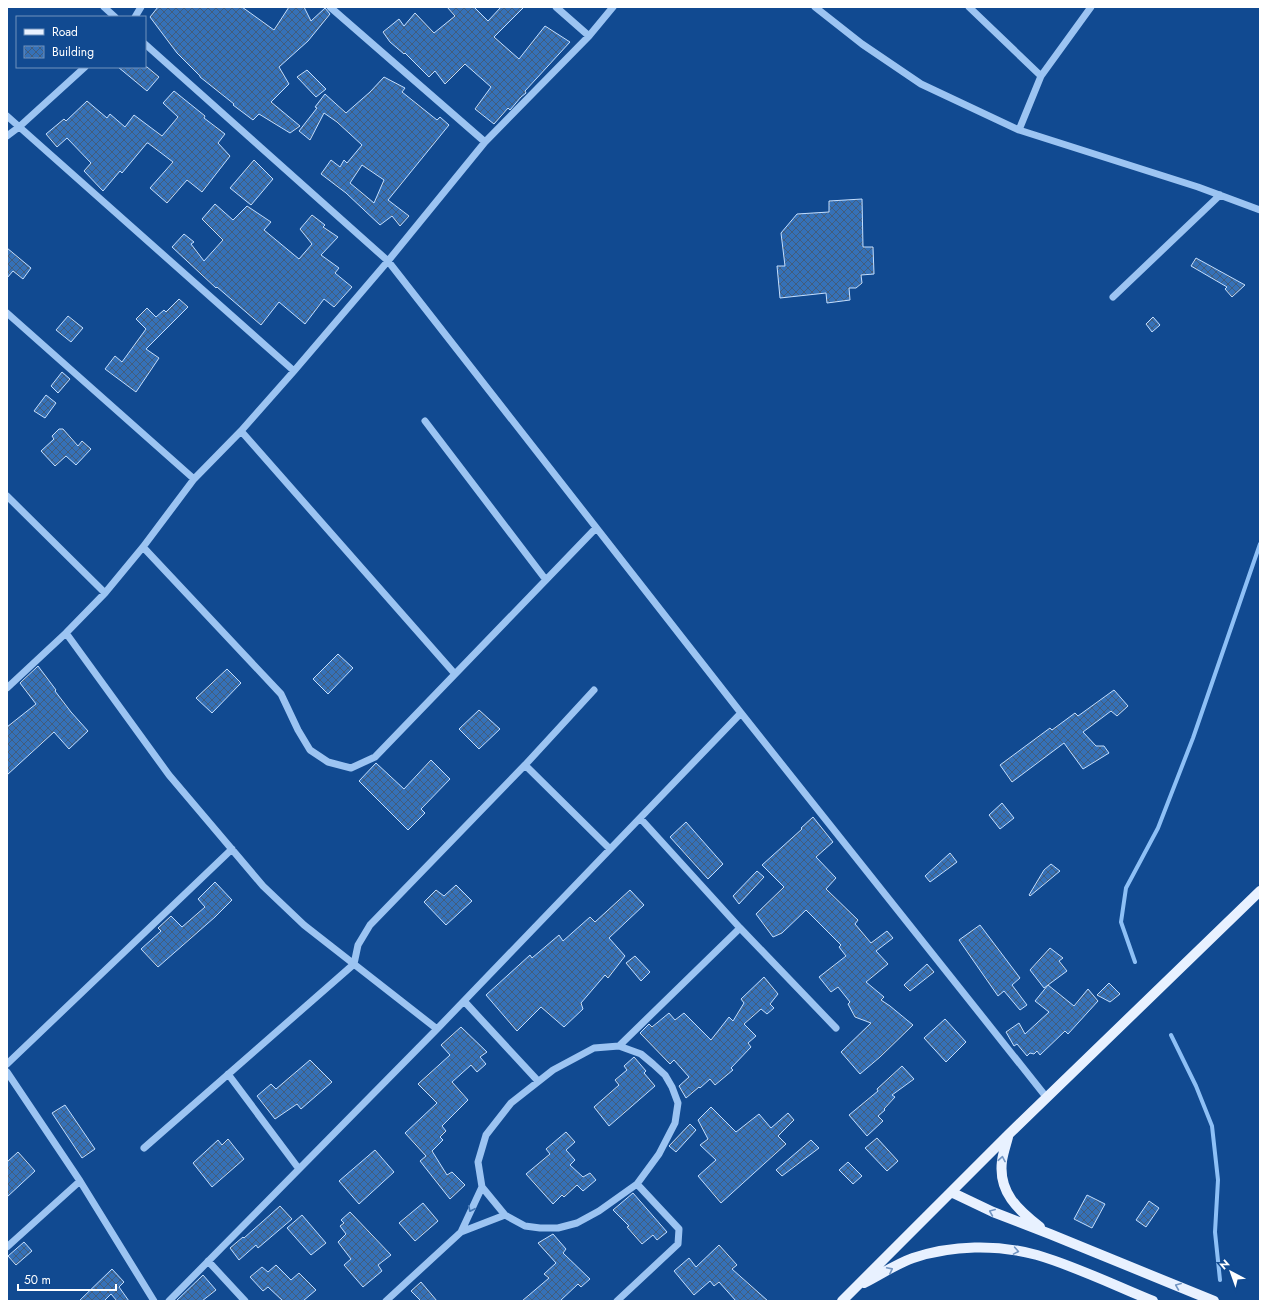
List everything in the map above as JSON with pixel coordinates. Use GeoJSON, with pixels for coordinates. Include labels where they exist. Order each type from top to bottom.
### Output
{"type":"FeatureCollection","features":[{"type":"Feature","properties":{"kind":"main road"},"geometry":{"type":"LineString","coordinates":[[842,1301],[950,1192],[1260,890]]}},
{"type":"Feature","properties":{"kind":"main road"},"geometry":{"type":"LineString","coordinates":[[1008,1135],[1002,1159],[1001,1171],[1008,1196],[1015,1206],[1027,1217],[1050,1234]]}},
{"type":"Feature","properties":{"kind":"main road"},"geometry":{"type":"LineString","coordinates":[[950,1192],[993,1212],[1214,1301]]}},
{"type":"Feature","properties":{"kind":"main road"},"geometry":{"type":"LineString","coordinates":[[855,1288],[912,1259],[935,1252],[959,1248],[987,1249],[1009,1250],[1036,1255],[1153,1301]]}},
{"type":"Feature","properties":{"kind":"street"},"geometry":{"type":"LineString","coordinates":[[104,7],[114,16]]}},
{"type":"Feature","properties":{"kind":"street"},"geometry":{"type":"LineString","coordinates":[[136,16],[141,7]]}},
{"type":"Feature","properties":{"kind":"street"},"geometry":{"type":"LineString","coordinates":[[330,7],[485,142]]}},
{"type":"Feature","properties":{"kind":"street"},"geometry":{"type":"LineString","coordinates":[[556,7],[589,36]]}},
{"type":"Feature","properties":{"kind":"street"},"geometry":{"type":"LineString","coordinates":[[7,688],[66,633],[105,593],[144,547],[194,478],[240,431],[294,371],[388,261],[485,142],[589,36],[613,7]]}},
{"type":"Feature","properties":{"kind":"street"},"geometry":{"type":"LineString","coordinates":[[814,7],[862,44],[921,84],[1019,130],[1198,187],[1260,210]]}},
{"type":"Feature","properties":{"kind":"street"},"geometry":{"type":"LineString","coordinates":[[969,7],[1041,76]]}},
{"type":"Feature","properties":{"kind":"street"},"geometry":{"type":"LineString","coordinates":[[1019,130],[1041,76],[1091,7]]}},
{"type":"Feature","properties":{"kind":"street"},"geometry":{"type":"LineString","coordinates":[[146,45],[388,261],[741,713],[1047,1098]]}},
{"type":"Feature","properties":{"kind":"street"},"geometry":{"type":"LineString","coordinates":[[7,136],[19,127],[84,68]]}},
{"type":"Feature","properties":{"kind":"street"},"geometry":{"type":"LineString","coordinates":[[7,116],[294,371]]}},
{"type":"Feature","properties":{"kind":"street"},"geometry":{"type":"LineString","coordinates":[[1113,297],[1220,196]]}},
{"type":"Feature","properties":{"kind":"street"},"geometry":{"type":"LineString","coordinates":[[7,313],[194,478]]}},
{"type":"Feature","properties":{"kind":"street"},"geometry":{"type":"LineString","coordinates":[[425,421],[546,580]]}},
{"type":"Feature","properties":{"kind":"street"},"geometry":{"type":"LineString","coordinates":[[240,431],[455,674]]}},
{"type":"Feature","properties":{"kind":"street"},"geometry":{"type":"LineString","coordinates":[[7,496],[105,593]]}},
{"type":"Feature","properties":{"kind":"street"},"geometry":{"type":"LineString","coordinates":[[144,547],[281,694],[298,730],[310,750],[328,762],[351,768],[375,757],[596,528]]}},
{"type":"Feature","properties":{"kind":"street"},"geometry":{"type":"LineString","coordinates":[[66,633],[169,775],[263,886],[304,925],[437,1029]]}},
{"type":"Feature","properties":{"kind":"street"},"geometry":{"type":"LineString","coordinates":[[144,1148],[354,964],[358,945],[370,925],[525,765],[594,690]]}},
{"type":"Feature","properties":{"kind":"street"},"geometry":{"type":"LineString","coordinates":[[169,1301],[437,1029],[741,713]]}},
{"type":"Feature","properties":{"kind":"street"},"geometry":{"type":"LineString","coordinates":[[525,765],[610,848]]}},
{"type":"Feature","properties":{"kind":"street"},"geometry":{"type":"LineString","coordinates":[[640,818],[740,928],[836,1028]]}},
{"type":"Feature","properties":{"kind":"street"},"geometry":{"type":"LineString","coordinates":[[7,1064],[232,849]]}},
{"type":"Feature","properties":{"kind":"street"},"geometry":{"type":"LineString","coordinates":[[619,1046],[740,928]]}},
{"type":"Feature","properties":{"kind":"street"},"geometry":{"type":"LineString","coordinates":[[464,1001],[538,1081]]}},
{"type":"Feature","properties":{"kind":"street"},"geometry":{"type":"LineString","coordinates":[[619,1046],[641,1054],[654,1064],[672,1087],[678,1104],[675,1123],[659,1154],[637,1184],[599,1211],[577,1223],[558,1228],[540,1228],[525,1226],[505,1215],[482,1187],[478,1162],[486,1134],[512,1103],[552,1070],[594,1048],[619,1046]]}},
{"type":"Feature","properties":{"kind":"street"},"geometry":{"type":"LineString","coordinates":[[7,1072],[80,1181],[154,1301]]}},
{"type":"Feature","properties":{"kind":"street"},"geometry":{"type":"LineString","coordinates":[[228,1074],[299,1169]]}},
{"type":"Feature","properties":{"kind":"street"},"geometry":{"type":"LineString","coordinates":[[7,1247],[80,1181]]}},
{"type":"Feature","properties":{"kind":"street"},"geometry":{"type":"LineString","coordinates":[[617,1301],[678,1244],[679,1229],[637,1184]]}},
{"type":"Feature","properties":{"kind":"street"},"geometry":{"type":"LineString","coordinates":[[386,1301],[460,1232],[482,1187]]}},
{"type":"Feature","properties":{"kind":"street"},"geometry":{"type":"LineString","coordinates":[[460,1232],[505,1215]]}},
{"type":"Feature","properties":{"kind":"street"},"geometry":{"type":"LineString","coordinates":[[208,1261],[245,1301]]}},
{"type":"Feature","properties":{"kind":"building"},"geometry":{"type":"Polygon","coordinates":[[[158,7],[242,7],[274,30],[289,7],[304,7],[311,21],[325,8],[330,14],[308,41],[279,67],[289,84],[271,102],[300,126],[290,133],[259,114],[253,120],[233,105],[234,104],[200,77],[177,53],[150,17],[158,7]]]}},
{"type":"Feature","properties":{"kind":"building"},"geometry":{"type":"Polygon","coordinates":[[[447,7],[474,7],[488,21],[501,7],[524,7],[494,37],[519,59],[545,26],[570,42],[525,91],[526,93],[510,110],[508,108],[494,124],[475,109],[491,87],[465,64],[445,84],[435,71],[429,77],[405,53],[404,54],[390,42],[383,32],[399,19],[404,26],[415,13],[434,33],[455,16],[447,7]]]}},
{"type":"Feature","properties":{"kind":"building"},"geometry":{"type":"Polygon","coordinates":[[[147,67],[159,77],[147,91],[119,68],[147,67]]]}},
{"type":"Feature","properties":{"kind":"building"},"geometry":{"type":"Polygon","coordinates":[[[307,70],[326,89],[316,97],[297,77],[307,70]]]}},
{"type":"Feature","properties":{"kind":"building"},"geometry":{"type":"Polygon","coordinates":[[[384,77],[405,88],[402,92],[437,120],[440,117],[449,125],[388,200],[409,216],[400,226],[392,216],[380,225],[346,193],[321,174],[331,160],[340,167],[344,160],[347,163],[362,145],[337,122],[324,113],[310,140],[299,131],[317,108],[315,107],[325,94],[346,113],[370,92],[384,77]],[[362,165],[350,183],[374,203],[384,180],[362,165]]]}},
{"type":"Feature","properties":{"kind":"building"},"geometry":{"type":"Polygon","coordinates":[[[174,91],[205,116],[204,118],[225,134],[218,143],[230,156],[202,192],[187,180],[167,203],[150,188],[173,162],[148,143],[122,173],[120,171],[103,191],[84,171],[91,163],[67,138],[57,147],[46,134],[64,119],[66,121],[87,101],[107,118],[110,114],[125,127],[134,115],[162,136],[178,117],[163,103],[174,91]]]}},
{"type":"Feature","properties":{"kind":"building"},"geometry":{"type":"Polygon","coordinates":[[[254,160],[273,179],[251,205],[230,188],[254,160]]]}},
{"type":"Feature","properties":{"kind":"building"},"geometry":{"type":"Polygon","coordinates":[[[862,199],[863,247],[873,247],[874,274],[861,275],[862,283],[856,288],[849,288],[850,300],[827,303],[826,293],[780,298],[777,266],[785,266],[781,233],[797,214],[829,212],[829,201],[862,199]]]}},
{"type":"Feature","properties":{"kind":"building"},"geometry":{"type":"Polygon","coordinates":[[[215,204],[233,220],[247,206],[271,222],[264,230],[299,259],[312,244],[300,229],[312,215],[325,225],[323,227],[338,237],[321,255],[339,268],[335,273],[352,287],[334,307],[324,299],[305,324],[279,302],[261,325],[217,287],[216,288],[172,247],[184,234],[194,242],[191,244],[204,261],[223,240],[202,219],[215,204]]]}},
{"type":"Feature","properties":{"kind":"building"},"geometry":{"type":"Polygon","coordinates":[[[7,248],[31,268],[23,279],[13,271],[7,278],[7,248]]]}},
{"type":"Feature","properties":{"kind":"building"},"geometry":{"type":"Polygon","coordinates":[[[1196,258],[1245,285],[1232,297],[1225,289],[1227,287],[1191,266],[1196,258]]]}},
{"type":"Feature","properties":{"kind":"building"},"geometry":{"type":"Polygon","coordinates":[[[179,299],[188,307],[146,349],[159,358],[136,392],[105,369],[115,356],[122,362],[146,329],[136,319],[147,308],[156,317],[164,310],[166,312],[179,299]]]}},
{"type":"Feature","properties":{"kind":"building"},"geometry":{"type":"Polygon","coordinates":[[[68,316],[83,328],[71,342],[56,330],[68,316]]]}},
{"type":"Feature","properties":{"kind":"building"},"geometry":{"type":"Polygon","coordinates":[[[1153,317],[1160,325],[1152,332],[1146,324],[1153,317]]]}},
{"type":"Feature","properties":{"kind":"building"},"geometry":{"type":"Polygon","coordinates":[[[62,372],[70,379],[58,393],[51,386],[62,372]]]}},
{"type":"Feature","properties":{"kind":"building"},"geometry":{"type":"Polygon","coordinates":[[[46,395],[56,403],[45,418],[34,411],[46,395]]]}},
{"type":"Feature","properties":{"kind":"building"},"geometry":{"type":"Polygon","coordinates":[[[59,429],[63,429],[78,446],[82,441],[91,449],[76,465],[66,456],[55,466],[41,451],[54,439],[52,436],[59,429]]]}},
{"type":"Feature","properties":{"kind":"building"},"geometry":{"type":"Polygon","coordinates":[[[338,654],[353,668],[328,694],[313,679],[338,654]]]}},
{"type":"Feature","properties":{"kind":"building"},"geometry":{"type":"Polygon","coordinates":[[[38,666],[71,712],[88,731],[69,749],[54,732],[7,775],[7,727],[36,704],[20,683],[38,666]]]}},
{"type":"Feature","properties":{"kind":"building"},"geometry":{"type":"Polygon","coordinates":[[[227,669],[241,683],[212,713],[196,698],[227,669]]]}},
{"type":"Feature","properties":{"kind":"building"},"geometry":{"type":"Polygon","coordinates":[[[1114,690],[1128,706],[1117,716],[1111,711],[1083,732],[1096,746],[1104,746],[1109,753],[1083,769],[1064,743],[1012,782],[1000,765],[1050,728],[1052,730],[1075,713],[1078,716],[1114,690]]]}},
{"type":"Feature","properties":{"kind":"building"},"geometry":{"type":"Polygon","coordinates":[[[479,710],[500,729],[479,749],[459,729],[479,710]]]}},
{"type":"Feature","properties":{"kind":"building"},"geometry":{"type":"Polygon","coordinates":[[[431,760],[450,779],[421,809],[425,813],[408,830],[359,781],[376,763],[404,789],[431,760]]]}},
{"type":"Feature","properties":{"kind":"building"},"geometry":{"type":"Polygon","coordinates":[[[1002,803],[1014,818],[1000,829],[989,815],[1002,803]]]}},
{"type":"Feature","properties":{"kind":"building"},"geometry":{"type":"Polygon","coordinates":[[[813,817],[833,842],[816,857],[836,878],[826,889],[858,920],[855,924],[871,943],[887,931],[893,938],[876,951],[888,964],[866,982],[884,997],[881,1000],[913,1025],[860,1074],[841,1052],[871,1023],[855,1017],[848,1004],[850,1002],[838,987],[831,992],[819,977],[846,956],[839,947],[841,945],[806,910],[782,933],[773,937],[756,914],[784,887],[762,865],[813,817]]]}},
{"type":"Feature","properties":{"kind":"building"},"geometry":{"type":"Polygon","coordinates":[[[686,822],[723,864],[708,879],[670,837],[686,822]]]}},
{"type":"Feature","properties":{"kind":"building"},"geometry":{"type":"Polygon","coordinates":[[[950,853],[957,862],[930,882],[925,876],[950,853]]]}},
{"type":"Feature","properties":{"kind":"building"},"geometry":{"type":"Polygon","coordinates":[[[1051,864],[1060,871],[1030,896],[1029,895],[1044,870],[1051,864]]]}},
{"type":"Feature","properties":{"kind":"building"},"geometry":{"type":"Polygon","coordinates":[[[757,871],[764,877],[739,904],[733,896],[757,871]]]}},
{"type":"Feature","properties":{"kind":"building"},"geometry":{"type":"Polygon","coordinates":[[[215,882],[232,900],[158,967],[141,949],[161,931],[158,928],[171,916],[182,927],[205,907],[198,899],[215,882]]]}},
{"type":"Feature","properties":{"kind":"building"},"geometry":{"type":"Polygon","coordinates":[[[456,885],[472,901],[446,925],[424,902],[436,890],[444,896],[456,885]]]}},
{"type":"Feature","properties":{"kind":"building"},"geometry":{"type":"Polygon","coordinates":[[[630,890],[644,905],[609,938],[625,956],[608,978],[605,975],[581,1003],[583,1009],[564,1027],[541,1007],[517,1031],[486,995],[530,955],[532,958],[559,935],[563,941],[590,917],[595,922],[630,890]]]}},
{"type":"Feature","properties":{"kind":"building"},"geometry":{"type":"Polygon","coordinates":[[[980,925],[1020,978],[1012,985],[1027,1005],[1020,1010],[1004,991],[998,996],[959,940],[980,925]]]}},
{"type":"Feature","properties":{"kind":"building"},"geometry":{"type":"Polygon","coordinates":[[[1050,948],[1063,958],[1059,961],[1067,971],[1044,988],[1030,970],[1050,948]]]}},
{"type":"Feature","properties":{"kind":"building"},"geometry":{"type":"Polygon","coordinates":[[[635,956],[650,972],[641,981],[626,963],[635,956]]]}},
{"type":"Feature","properties":{"kind":"building"},"geometry":{"type":"Polygon","coordinates":[[[927,964],[934,972],[910,991],[904,985],[927,964]]]}},
{"type":"Feature","properties":{"kind":"building"},"geometry":{"type":"Polygon","coordinates":[[[764,977],[778,994],[770,1004],[774,1008],[767,1014],[761,1009],[744,1024],[756,1036],[748,1043],[751,1047],[731,1068],[733,1070],[715,1085],[710,1079],[686,1098],[679,1086],[689,1077],[674,1060],[670,1064],[640,1033],[649,1024],[652,1027],[669,1013],[675,1020],[684,1013],[711,1040],[729,1017],[733,1021],[744,1003],[741,999],[764,977]]]}},
{"type":"Feature","properties":{"kind":"building"},"geometry":{"type":"Polygon","coordinates":[[[1109,983],[1120,994],[1110,1002],[1097,995],[1109,983]]]}},
{"type":"Feature","properties":{"kind":"building"},"geometry":{"type":"Polygon","coordinates":[[[1048,985],[1074,1006],[1088,989],[1098,1001],[1068,1034],[1065,1031],[1040,1055],[1037,1051],[1034,1054],[1030,1053],[1027,1056],[1017,1044],[1014,1046],[1006,1032],[1019,1023],[1025,1034],[1049,1012],[1035,1001],[1048,985]]]}},
{"type":"Feature","properties":{"kind":"building"},"geometry":{"type":"Polygon","coordinates":[[[945,1019],[966,1042],[946,1062],[924,1038],[945,1019]]]}},
{"type":"Feature","properties":{"kind":"building"},"geometry":{"type":"Polygon","coordinates":[[[461,1027],[487,1052],[480,1057],[486,1064],[477,1072],[471,1065],[452,1082],[468,1100],[442,1126],[446,1131],[440,1137],[443,1140],[432,1151],[447,1175],[452,1172],[465,1185],[450,1199],[420,1161],[426,1156],[405,1133],[437,1103],[418,1084],[450,1055],[441,1045],[461,1027]]]}},
{"type":"Feature","properties":{"kind":"building"},"geometry":{"type":"Polygon","coordinates":[[[634,1057],[646,1071],[644,1073],[655,1086],[609,1126],[594,1107],[619,1085],[615,1080],[627,1070],[624,1066],[634,1057]]]}},
{"type":"Feature","properties":{"kind":"building"},"geometry":{"type":"Polygon","coordinates":[[[310,1060],[332,1082],[301,1109],[297,1104],[275,1119],[257,1096],[271,1084],[276,1089],[310,1060]]]}},
{"type":"Feature","properties":{"kind":"building"},"geometry":{"type":"Polygon","coordinates":[[[902,1066],[914,1079],[892,1095],[895,1097],[884,1109],[885,1110],[878,1116],[883,1121],[867,1136],[849,1115],[878,1091],[877,1089],[902,1066]]]}},
{"type":"Feature","properties":{"kind":"building"},"geometry":{"type":"Polygon","coordinates":[[[65,1105],[95,1149],[82,1158],[52,1113],[65,1105]]]}},
{"type":"Feature","properties":{"kind":"building"},"geometry":{"type":"Polygon","coordinates":[[[711,1107],[736,1132],[759,1114],[771,1128],[788,1113],[794,1120],[778,1136],[786,1144],[721,1203],[698,1176],[716,1160],[700,1145],[708,1139],[698,1120],[711,1107]]]}},
{"type":"Feature","properties":{"kind":"building"},"geometry":{"type":"Polygon","coordinates":[[[690,1124],[696,1130],[676,1152],[669,1146],[690,1124]]]}},
{"type":"Feature","properties":{"kind":"building"},"geometry":{"type":"Polygon","coordinates":[[[566,1132],[575,1142],[566,1150],[575,1160],[570,1165],[583,1177],[590,1173],[596,1180],[583,1191],[577,1185],[564,1197],[562,1195],[553,1204],[526,1174],[550,1154],[546,1149],[566,1132]]]}},
{"type":"Feature","properties":{"kind":"building"},"geometry":{"type":"Polygon","coordinates":[[[877,1138],[898,1161],[887,1171],[865,1148],[877,1138]]]}},
{"type":"Feature","properties":{"kind":"building"},"geometry":{"type":"Polygon","coordinates":[[[228,1139],[244,1159],[212,1187],[193,1163],[218,1140],[222,1145],[228,1139]]]}},
{"type":"Feature","properties":{"kind":"building"},"geometry":{"type":"Polygon","coordinates":[[[811,1140],[819,1148],[782,1176],[776,1170],[811,1140]]]}},
{"type":"Feature","properties":{"kind":"building"},"geometry":{"type":"Polygon","coordinates":[[[375,1150],[394,1172],[359,1204],[339,1181],[375,1150]]]}},
{"type":"Feature","properties":{"kind":"building"},"geometry":{"type":"Polygon","coordinates":[[[18,1152],[35,1171],[7,1197],[7,1162],[18,1152]]]}},
{"type":"Feature","properties":{"kind":"building"},"geometry":{"type":"Polygon","coordinates":[[[848,1162],[862,1176],[853,1184],[839,1170],[848,1162]]]}},
{"type":"Feature","properties":{"kind":"building"},"geometry":{"type":"Polygon","coordinates":[[[633,1193],[667,1232],[657,1240],[653,1235],[642,1244],[627,1227],[629,1226],[613,1210],[633,1193]]]}},
{"type":"Feature","properties":{"kind":"building"},"geometry":{"type":"Polygon","coordinates":[[[1087,1195],[1105,1204],[1092,1228],[1074,1219],[1087,1195]]]}},
{"type":"Feature","properties":{"kind":"building"},"geometry":{"type":"Polygon","coordinates":[[[1149,1201],[1159,1208],[1146,1227],[1136,1220],[1149,1201]]]}},
{"type":"Feature","properties":{"kind":"building"},"geometry":{"type":"Polygon","coordinates":[[[423,1203],[438,1221],[415,1241],[399,1223],[423,1203]]]}},
{"type":"Feature","properties":{"kind":"building"},"geometry":{"type":"Polygon","coordinates":[[[280,1206],[292,1219],[258,1248],[256,1245],[239,1260],[230,1248],[243,1237],[244,1238],[280,1206]]]}},
{"type":"Feature","properties":{"kind":"building"},"geometry":{"type":"Polygon","coordinates":[[[350,1212],[391,1255],[378,1265],[382,1271],[363,1287],[344,1265],[351,1259],[338,1242],[346,1234],[340,1226],[344,1223],[341,1220],[350,1212]]]}},
{"type":"Feature","properties":{"kind":"building"},"geometry":{"type":"Polygon","coordinates":[[[302,1215],[326,1243],[311,1255],[287,1228],[302,1215]]]}},
{"type":"Feature","properties":{"kind":"building"},"geometry":{"type":"Polygon","coordinates":[[[553,1234],[566,1249],[563,1253],[590,1279],[581,1287],[578,1284],[560,1301],[522,1301],[549,1278],[544,1274],[556,1263],[538,1243],[553,1234]]]}},
{"type":"Feature","properties":{"kind":"building"},"geometry":{"type":"Polygon","coordinates":[[[24,1242],[32,1251],[16,1265],[8,1256],[24,1242]]]}},
{"type":"Feature","properties":{"kind":"building"},"geometry":{"type":"Polygon","coordinates":[[[719,1245],[737,1265],[732,1269],[768,1301],[736,1301],[719,1282],[714,1286],[710,1281],[694,1295],[674,1271],[689,1258],[696,1267],[719,1245]]]}},
{"type":"Feature","properties":{"kind":"building"},"geometry":{"type":"Polygon","coordinates":[[[276,1265],[291,1280],[299,1273],[316,1290],[303,1301],[283,1301],[268,1287],[263,1291],[250,1277],[262,1267],[268,1272],[276,1265]]]}},
{"type":"Feature","properties":{"kind":"building"},"geometry":{"type":"Polygon","coordinates":[[[112,1269],[124,1282],[119,1287],[129,1301],[117,1301],[111,1294],[104,1301],[79,1301],[112,1269]]]}},
{"type":"Feature","properties":{"kind":"building"},"geometry":{"type":"Polygon","coordinates":[[[203,1275],[216,1290],[202,1301],[176,1301],[203,1275]]]}},
{"type":"Feature","properties":{"kind":"building"},"geometry":{"type":"Polygon","coordinates":[[[421,1282],[437,1301],[421,1301],[411,1291],[421,1282]]]}},
{"type":"Feature","properties":{"kind":"waterway"},"geometry":{"type":"LineString","coordinates":[[1135,962],[1121,922],[1126,888],[1158,828],[1193,738],[1260,544]]}},
{"type":"Feature","properties":{"kind":"waterway"},"geometry":{"type":"LineString","coordinates":[[1171,1035],[1196,1086],[1212,1126],[1218,1180],[1215,1232],[1220,1280]]}}]}
